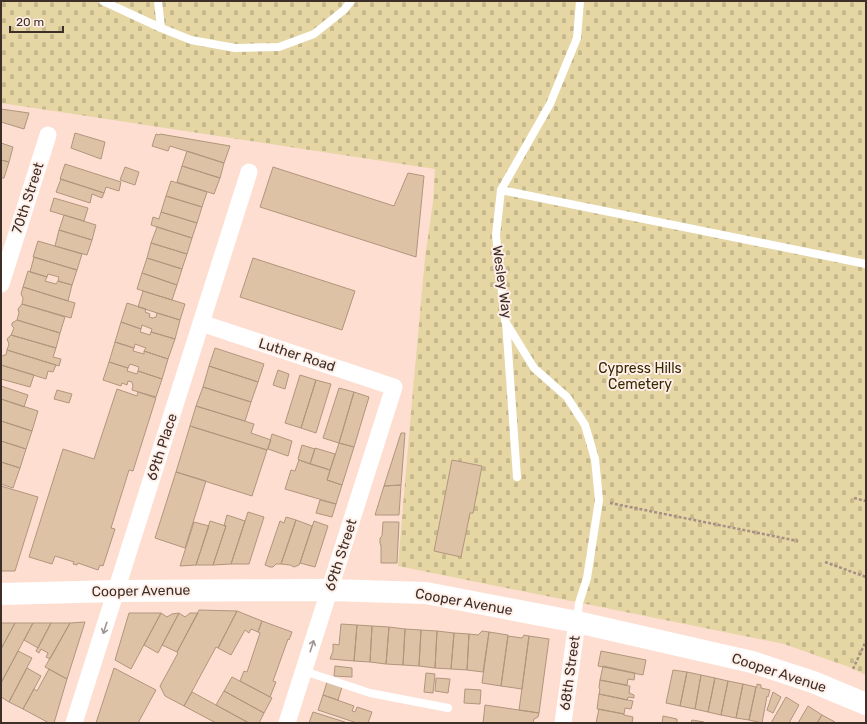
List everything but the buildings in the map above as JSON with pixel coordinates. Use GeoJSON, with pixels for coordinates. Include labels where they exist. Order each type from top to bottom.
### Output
{"type":"FeatureCollection","features":[{"type":"Feature","properties":{"kind":"main road","name":"Cooper Avenue"},"geometry":{"type":"LineString","coordinates":[[1,594],[116,591],[330,590],[426,593],[577,622],[752,662],[813,682],[866,704]]}},
{"type":"Feature","properties":{"kind":"street","name":"70th Street"},"geometry":{"type":"LineString","coordinates":[[1,284],[48,135]]}},
{"type":"Feature","properties":{"kind":"street","name":"69th Place"},"geometry":{"type":"LineString","coordinates":[[74,723],[249,172]]}},
{"type":"Feature","properties":{"kind":"street","name":"Luther Road"},"geometry":{"type":"LineString","coordinates":[[201,323],[394,387]]}},
{"type":"Feature","properties":{"kind":"street","name":"69th Street"},"geometry":{"type":"LineString","coordinates":[[287,723],[394,387]]}},
{"type":"Feature","properties":{"kind":"street","name":"68th Street"},"geometry":{"type":"LineString","coordinates":[[563,723],[577,622]]}},
{"type":"Feature","properties":{"kind":"lane"},"geometry":{"type":"LineString","coordinates":[[103,1],[191,40],[235,48],[279,46],[314,34],[344,10],[351,1]]}},
{"type":"Feature","properties":{"kind":"lane"},"geometry":{"type":"LineString","coordinates":[[158,1],[161,28]]}},
{"type":"Feature","properties":{"kind":"lane","name":"Wesley Way"},"geometry":{"type":"LineString","coordinates":[[577,622],[579,602],[587,578],[599,500],[595,459],[585,425],[567,397],[534,368],[505,321],[496,235],[501,190],[550,104],[577,38],[580,1]]}},
{"type":"Feature","properties":{"kind":"lane"},"geometry":{"type":"LineString","coordinates":[[501,190],[866,264]]}},
{"type":"Feature","properties":{"kind":"lane"},"geometry":{"type":"LineString","coordinates":[[505,321],[517,477]]}},
{"type":"Feature","properties":{"kind":"lane"},"geometry":{"type":"LineString","coordinates":[[304,671],[370,693],[448,708]]}},
{"type":"Feature","properties":{"kind":"path"},"geometry":{"type":"LineString","coordinates":[[854,498],[866,501]]}},
{"type":"Feature","properties":{"kind":"path"},"geometry":{"type":"LineString","coordinates":[[599,500],[798,541]]}},
{"type":"Feature","properties":{"kind":"path"},"geometry":{"type":"LineString","coordinates":[[825,562],[866,577]]}},
{"type":"Feature","properties":{"kind":"path"},"geometry":{"type":"LineString","coordinates":[[853,669],[866,641]]}},
{"type":"Feature","properties":{"kind":"green space","name":"Cypress Hills Cemetery"},"geometry":{"type":"Polygon","coordinates":[[[1,1],[866,1],[866,675],[849,667],[784,644],[398,566],[425,258],[433,202],[435,169],[1,103],[1,1]]]}}]}
